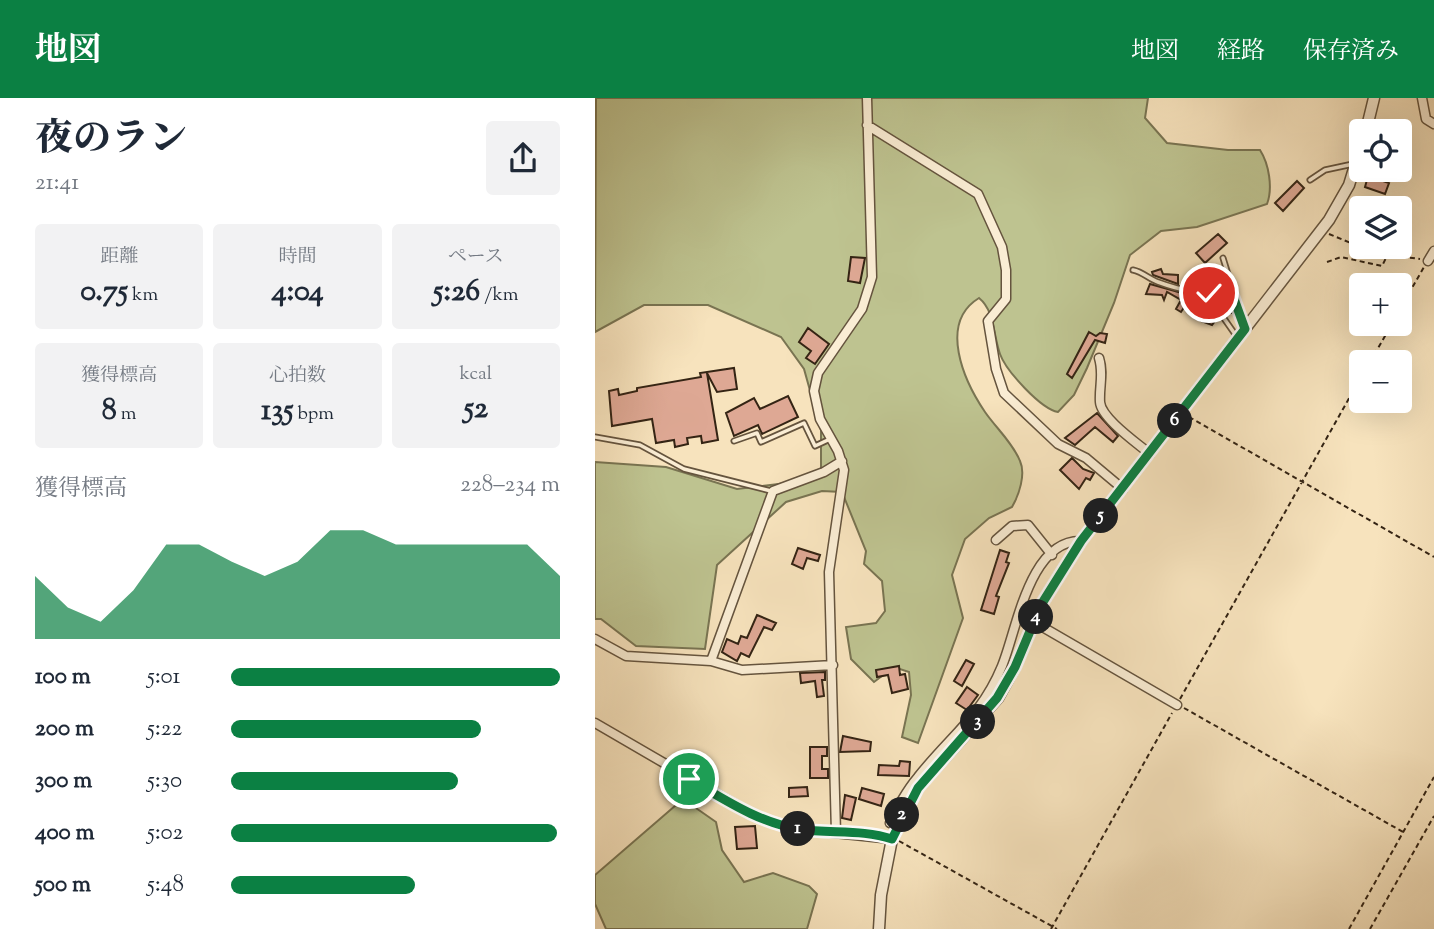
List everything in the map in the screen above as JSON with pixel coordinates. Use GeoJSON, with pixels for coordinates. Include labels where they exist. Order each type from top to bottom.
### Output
{"type":"FeatureCollection","features":[{"type":"Feature","properties":{"kind":"street"},"geometry":{"type":"LineString","coordinates":[[836,832],[829,572],[844,470],[832,438],[820,419],[814,383],[862,309],[872,278],[867,98]]}},
{"type":"Feature","properties":{"kind":"street"},"geometry":{"type":"LineString","coordinates":[[1369,119],[1374,98]]}},
{"type":"Feature","properties":{"kind":"street"},"geometry":{"type":"LineString","coordinates":[[1422,98],[1426,119],[1434,124]]}},
{"type":"Feature","properties":{"kind":"street"},"geometry":{"type":"LineString","coordinates":[[866,125],[978,194],[1002,247],[1006,271],[1006,299],[988,321],[1001,388],[1058,444],[1086,458],[1123,489]]}},
{"type":"Feature","properties":{"kind":"street"},"geometry":{"type":"LineString","coordinates":[[879,929],[881,895],[892,839],[918,788],[997,698],[1054,582],[1081,541],[1322,231],[1341,202],[1349,182]]}},
{"type":"Feature","properties":{"kind":"street"},"geometry":{"type":"LineString","coordinates":[[1428,261],[1434,251]]}},
{"type":"Feature","properties":{"kind":"street"},"geometry":{"type":"LineString","coordinates":[[1099,358],[1103,369],[1100,402],[1103,413],[1150,454]]}},
{"type":"Feature","properties":{"kind":"street"},"geometry":{"type":"LineString","coordinates":[[711,661],[773,491],[824,472],[842,461]]}},
{"type":"Feature","properties":{"kind":"street"},"geometry":{"type":"LineString","coordinates":[[996,540],[1012,526],[1028,525],[1052,555]]}},
{"type":"Feature","properties":{"kind":"street"},"geometry":{"type":"LineString","coordinates":[[890,823],[916,778],[983,705],[1014,636],[1033,576],[1052,555],[1067,544],[1081,541]]}},
{"type":"Feature","properties":{"kind":"street"},"geometry":{"type":"LineString","coordinates":[[1034,622],[1177,705]]}},
{"type":"Feature","properties":{"kind":"street"},"geometry":{"type":"LineString","coordinates":[[595,639],[626,656],[711,661],[742,670],[833,665]]}},
{"type":"Feature","properties":{"kind":"street"},"geometry":{"type":"LineString","coordinates":[[595,723],[757,817],[796,829],[892,839]]}},
{"type":"Feature","properties":{"kind":"lane"},"geometry":{"type":"LineString","coordinates":[[1310,180],[1325,170],[1349,165]]}},
{"type":"Feature","properties":{"kind":"lane"},"geometry":{"type":"LineString","coordinates":[[1223,258],[1229,270],[1233,296],[1245,329]]}},
{"type":"Feature","properties":{"kind":"lane"},"geometry":{"type":"LineString","coordinates":[[1133,270],[1155,282],[1204,292],[1219,299],[1233,296]]}},
{"type":"Feature","properties":{"kind":"lane"},"geometry":{"type":"LineString","coordinates":[[1223,317],[1238,338]]}},
{"type":"Feature","properties":{"kind":"lane"},"geometry":{"type":"LineString","coordinates":[[734,441],[757,433],[761,442],[804,423],[815,446],[832,438]]}},
{"type":"Feature","properties":{"kind":"lane"},"geometry":{"type":"LineString","coordinates":[[595,437],[640,444],[684,469],[773,491]]}},
{"type":"Feature","properties":{"kind":"path"},"geometry":{"type":"LineString","coordinates":[[1322,231],[1349,241]]}},
{"type":"Feature","properties":{"kind":"path"},"geometry":{"type":"LineString","coordinates":[[1327,261],[1341,257],[1349,259]]}},
{"type":"Feature","properties":{"kind":"path"},"geometry":{"type":"LineString","coordinates":[[1350,259],[1382,266],[1386,259]]}},
{"type":"Feature","properties":{"kind":"path"},"geometry":{"type":"LineString","coordinates":[[1412,259],[1428,261],[1412,288]]}},
{"type":"Feature","properties":{"kind":"path"},"geometry":{"type":"LineString","coordinates":[[1052,928],[1349,399]]}},
{"type":"Feature","properties":{"kind":"path"},"geometry":{"type":"LineString","coordinates":[[1181,412],[1434,557]]}},
{"type":"Feature","properties":{"kind":"path"},"geometry":{"type":"LineString","coordinates":[[1177,705],[1403,832]]}},
{"type":"Feature","properties":{"kind":"path"},"geometry":{"type":"LineString","coordinates":[[1349,929],[1434,777]]}},
{"type":"Feature","properties":{"kind":"path"},"geometry":{"type":"LineString","coordinates":[[1370,929],[1434,816]]}},
{"type":"Feature","properties":{"kind":"path"},"geometry":{"type":"LineString","coordinates":[[892,839],[1057,929]]}},
{"type":"Feature","properties":{"kind":"green space"},"geometry":{"type":"Polygon","coordinates":[[[596,98],[1148,98],[1145,118],[1167,143],[1228,150],[1260,150],[1263,156],[1270,184],[1267,204],[1197,227],[1161,231],[1130,255],[1114,303],[1087,368],[1074,395],[1058,412],[1034,397],[1009,370],[1000,354],[991,316],[984,303],[979,298],[967,309],[960,322],[957,337],[963,369],[985,412],[1017,454],[1022,466],[1022,478],[1012,507],[989,518],[965,539],[952,575],[963,618],[918,743],[902,737],[911,695],[909,672],[894,667],[874,682],[851,659],[846,627],[876,623],[885,611],[882,581],[864,564],[866,551],[842,492],[822,491],[786,502],[717,565],[705,649],[636,646],[601,619],[595,619],[595,462],[666,467],[737,489],[795,482],[821,472],[821,430],[804,369],[781,337],[708,305],[644,305],[595,332],[596,98]]]}},
{"type":"Feature","properties":{"kind":"green space"},"geometry":{"type":"Polygon","coordinates":[[[683,799],[716,822],[722,850],[744,882],[773,873],[809,886],[817,894],[807,929],[606,929],[595,904],[595,875],[683,799]]]}},
{"type":"Feature","properties":{"kind":"building"},"geometry":{"type":"Polygon","coordinates":[[[1297,181],[1304,188],[1283,211],[1275,203],[1297,181]]]}},
{"type":"Feature","properties":{"kind":"building"},"geometry":{"type":"Polygon","coordinates":[[[1366,182],[1389,183],[1385,194],[1365,187],[1366,182]]]}},
{"type":"Feature","properties":{"kind":"building"},"geometry":{"type":"Polygon","coordinates":[[[1218,234],[1227,243],[1205,263],[1196,253],[1218,234]]]}},
{"type":"Feature","properties":{"kind":"building"},"geometry":{"type":"Polygon","coordinates":[[[851,257],[865,258],[860,283],[848,281],[851,257]]]}},
{"type":"Feature","properties":{"kind":"building"},"geometry":{"type":"Polygon","coordinates":[[[1161,269],[1163,274],[1178,275],[1178,284],[1153,275],[1152,272],[1161,269]]]}},
{"type":"Feature","properties":{"kind":"building"},"geometry":{"type":"Polygon","coordinates":[[[1150,284],[1191,297],[1181,312],[1176,309],[1181,300],[1167,292],[1164,300],[1162,295],[1146,294],[1150,284]]]}},
{"type":"Feature","properties":{"kind":"building"},"geometry":{"type":"Polygon","coordinates":[[[1232,301],[1234,313],[1221,313],[1212,325],[1201,321],[1209,303],[1224,310],[1223,302],[1232,301]]]}},
{"type":"Feature","properties":{"kind":"building"},"geometry":{"type":"Polygon","coordinates":[[[808,328],[829,344],[815,364],[806,358],[811,351],[799,342],[808,328]]]}},
{"type":"Feature","properties":{"kind":"building"},"geometry":{"type":"Polygon","coordinates":[[[1089,332],[1096,336],[1100,333],[1107,334],[1105,343],[1095,340],[1072,378],[1067,374],[1089,332]]]}},
{"type":"Feature","properties":{"kind":"building"},"geometry":{"type":"Polygon","coordinates":[[[734,368],[737,389],[717,392],[707,373],[718,440],[702,443],[701,436],[687,438],[688,444],[675,447],[674,440],[656,443],[652,419],[612,426],[609,391],[618,389],[619,395],[637,391],[637,388],[701,377],[700,373],[734,368]]]}},
{"type":"Feature","properties":{"kind":"building"},"geometry":{"type":"Polygon","coordinates":[[[788,396],[798,417],[762,434],[758,425],[734,436],[726,413],[754,398],[760,409],[788,396]]]}},
{"type":"Feature","properties":{"kind":"building"},"geometry":{"type":"Polygon","coordinates":[[[1097,413],[1118,436],[1113,442],[1095,427],[1075,445],[1065,438],[1097,413]]]}},
{"type":"Feature","properties":{"kind":"building"},"geometry":{"type":"Polygon","coordinates":[[[1072,458],[1083,469],[1094,473],[1090,480],[1086,478],[1079,489],[1060,470],[1072,458]]]}},
{"type":"Feature","properties":{"kind":"building"},"geometry":{"type":"Polygon","coordinates":[[[798,548],[820,555],[818,561],[807,558],[803,569],[792,564],[798,548]]]}},
{"type":"Feature","properties":{"kind":"building"},"geometry":{"type":"Polygon","coordinates":[[[1000,550],[1009,553],[1006,562],[1009,563],[996,596],[999,597],[994,614],[981,610],[1000,550]]]}},
{"type":"Feature","properties":{"kind":"building"},"geometry":{"type":"Polygon","coordinates":[[[757,615],[776,623],[772,630],[764,627],[749,657],[741,653],[737,661],[722,652],[727,639],[738,644],[741,636],[747,638],[757,615]]]}},
{"type":"Feature","properties":{"kind":"building"},"geometry":{"type":"Polygon","coordinates":[[[966,660],[974,664],[962,686],[954,681],[966,660]]]}},
{"type":"Feature","properties":{"kind":"building"},"geometry":{"type":"Polygon","coordinates":[[[899,666],[900,675],[905,674],[908,689],[892,693],[888,675],[877,677],[876,670],[899,666]]]}},
{"type":"Feature","properties":{"kind":"building"},"geometry":{"type":"Polygon","coordinates":[[[825,672],[825,680],[822,680],[824,696],[817,697],[815,681],[801,683],[800,673],[825,672]]]}},
{"type":"Feature","properties":{"kind":"building"},"geometry":{"type":"Polygon","coordinates":[[[967,687],[978,695],[967,710],[956,703],[967,687]]]}},
{"type":"Feature","properties":{"kind":"building"},"geometry":{"type":"Polygon","coordinates":[[[843,736],[871,742],[870,751],[840,752],[843,736]]]}},
{"type":"Feature","properties":{"kind":"building"},"geometry":{"type":"Polygon","coordinates":[[[810,747],[827,747],[827,756],[822,756],[822,769],[828,769],[828,778],[810,778],[810,747]]]}},
{"type":"Feature","properties":{"kind":"building"},"geometry":{"type":"Polygon","coordinates":[[[900,761],[910,762],[909,776],[878,775],[879,765],[899,766],[900,761]]]}},
{"type":"Feature","properties":{"kind":"building"},"geometry":{"type":"Polygon","coordinates":[[[807,787],[808,796],[789,797],[789,788],[807,787]]]}},
{"type":"Feature","properties":{"kind":"building"},"geometry":{"type":"Polygon","coordinates":[[[862,788],[884,794],[881,806],[859,799],[862,788]]]}},
{"type":"Feature","properties":{"kind":"building"},"geometry":{"type":"Polygon","coordinates":[[[845,795],[856,798],[851,820],[842,818],[845,795]]]}},
{"type":"Feature","properties":{"kind":"building"},"geometry":{"type":"Polygon","coordinates":[[[755,826],[757,848],[737,849],[735,827],[755,826]]]}},
{"type":"Feature","properties":{"kind":"route"},"geometry":{"type":"LineString","coordinates":[[689,779],[757,817],[778,824],[817,832],[881,835],[892,839],[918,788],[997,698],[1015,667],[1041,605],[1081,541],[1245,329],[1233,296],[1219,299],[1209,293]]}}]}
